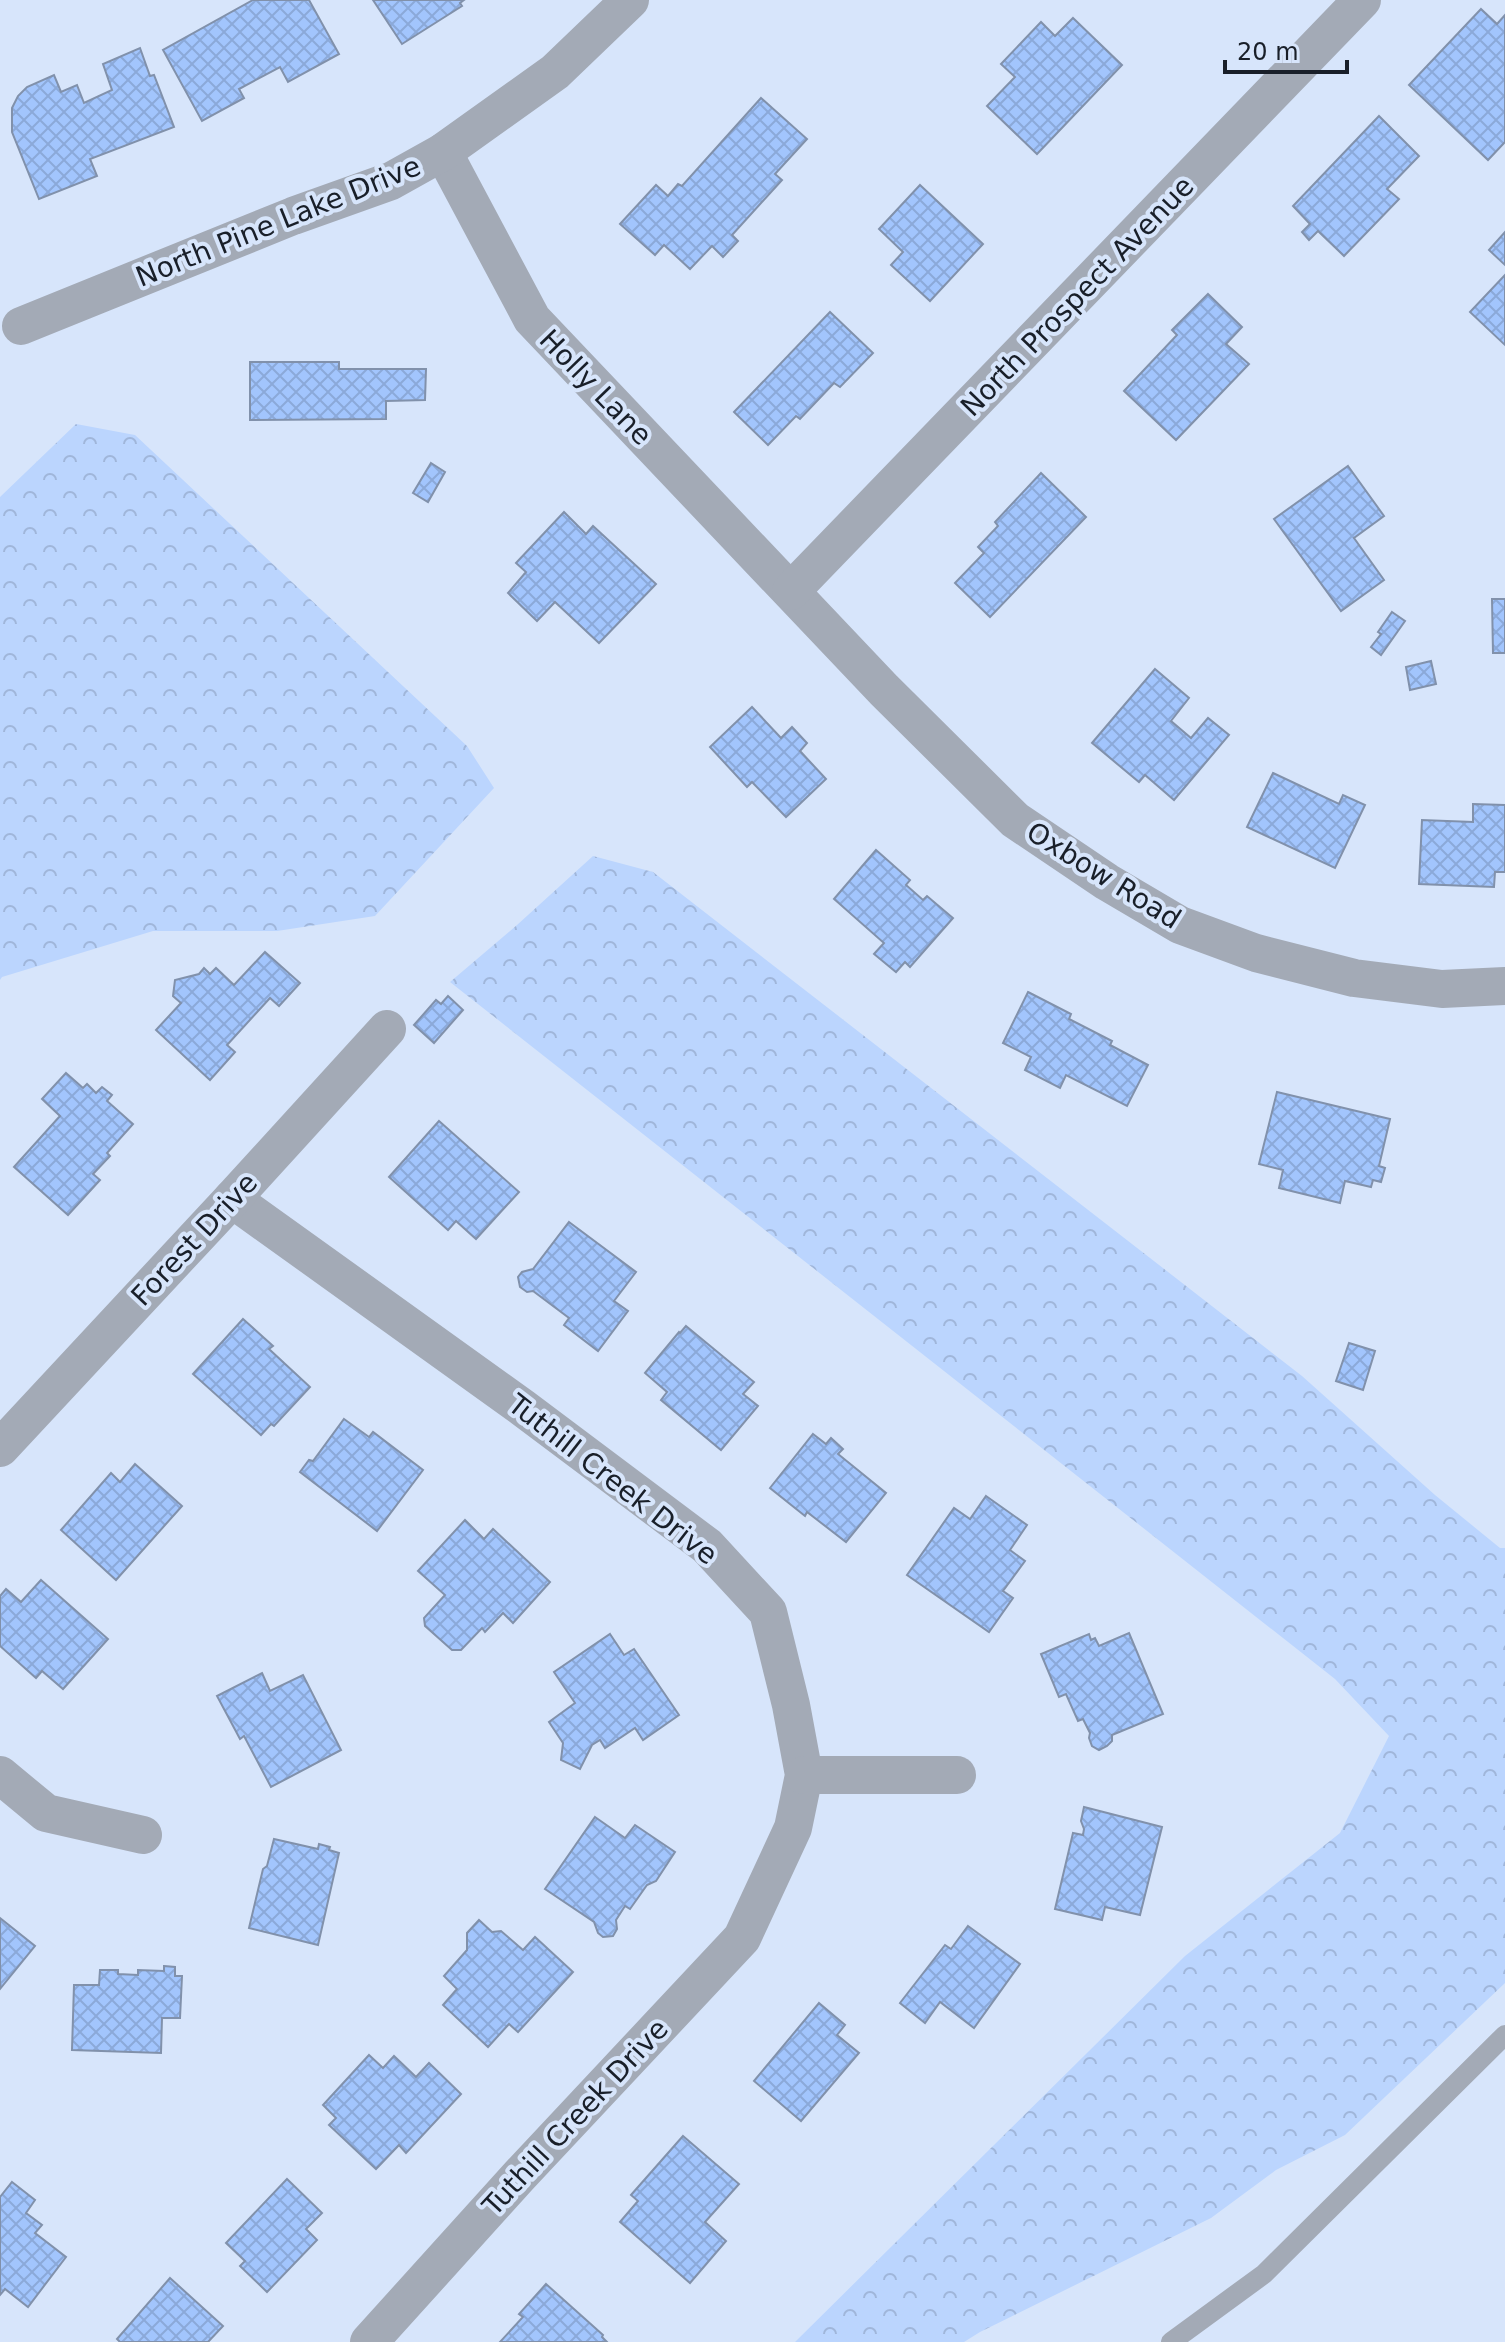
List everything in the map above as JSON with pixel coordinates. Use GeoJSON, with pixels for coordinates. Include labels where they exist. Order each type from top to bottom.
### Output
{"type":"FeatureCollection","features":[{"type":"Feature","properties":{"kind":"street","name":"North Pine Lake Drive"},"geometry":{"type":"LineString","coordinates":[[21,326],[293,216],[391,181],[443,152],[555,72],[630,0]]}},
{"type":"Feature","properties":{"kind":"street","name":"North Prospect Avenue"},"geometry":{"type":"LineString","coordinates":[[791,591],[1362,0]]}},
{"type":"Feature","properties":{"kind":"street","name":"Holly Lane"},"geometry":{"type":"LineString","coordinates":[[443,152],[532,319],[791,591]]}},
{"type":"Feature","properties":{"kind":"street","name":"Oxbow Road"},"geometry":{"type":"LineString","coordinates":[[791,591],[884,690],[1015,820],[1107,882],[1180,925],[1256,953],[1354,978],[1442,989],[1505,986]]}},
{"type":"Feature","properties":{"kind":"street","name":"Forest Drive"},"geometry":{"type":"LineString","coordinates":[[0,1448],[387,1029]]}},
{"type":"Feature","properties":{"kind":"street","name":"Tuthill Creek Drive"},"geometry":{"type":"LineString","coordinates":[[232,1199],[523,1408],[707,1546],[768,1612],[791,1705],[804,1775],[793,1828],[742,1938],[369,2342]]}},
{"type":"Feature","properties":{"kind":"street"},"geometry":{"type":"LineString","coordinates":[[0,1775],[46,1813],[143,1835]]}},
{"type":"Feature","properties":{"kind":"street"},"geometry":{"type":"LineString","coordinates":[[804,1775],[957,1775]]}},
{"type":"Feature","properties":{"kind":"lane"},"geometry":{"type":"LineString","coordinates":[[1171,2342],[1264,2274],[1505,2035]]}},
{"type":"Feature","properties":{"kind":"green space"},"geometry":{"type":"Polygon","coordinates":[[[76,424],[135,435],[467,746],[494,788],[375,916],[277,931],[153,931],[0,980],[0,497],[76,424]]]}},
{"type":"Feature","properties":{"kind":"green space"},"geometry":{"type":"Polygon","coordinates":[[[593,856],[653,872],[1302,1376],[1435,1495],[1500,1548],[1505,1548],[1505,1983],[1345,2135],[1276,2170],[1211,2218],[964,2342],[795,2342],[1185,1956],[1340,1833],[1389,1736],[1335,1679],[450,982],[593,856]]]}},
{"type":"Feature","properties":{"kind":"building"},"geometry":{"type":"Polygon","coordinates":[[[253,0],[309,0],[339,54],[288,82],[280,67],[239,89],[244,98],[202,121],[163,50],[253,0]]]}},
{"type":"Feature","properties":{"kind":"building"},"geometry":{"type":"Polygon","coordinates":[[[373,0],[464,0],[460,3],[462,6],[402,44],[373,0]]]}},
{"type":"Feature","properties":{"kind":"building"},"geometry":{"type":"Polygon","coordinates":[[[1481,9],[1497,24],[1505,15],[1505,142],[1488,160],[1409,85],[1481,9]]]}},
{"type":"Feature","properties":{"kind":"building"},"geometry":{"type":"Polygon","coordinates":[[[1073,18],[1122,65],[1037,154],[987,106],[1015,77],[1001,64],[1041,22],[1055,36],[1073,18]]]}},
{"type":"Feature","properties":{"kind":"building"},"geometry":{"type":"Polygon","coordinates":[[[140,48],[174,127],[90,159],[97,176],[39,199],[12,132],[12,108],[18,96],[27,87],[54,75],[61,92],[77,85],[84,103],[112,90],[103,64],[140,48]]]}},
{"type":"Feature","properties":{"kind":"building"},"geometry":{"type":"Polygon","coordinates":[[[761,98],[807,139],[775,174],[782,180],[732,235],[738,241],[723,257],[712,246],[690,269],[664,245],[655,255],[620,224],[656,185],[668,196],[678,184],[682,186],[761,98]]]}},
{"type":"Feature","properties":{"kind":"building"},"geometry":{"type":"Polygon","coordinates":[[[1379,116],[1419,156],[1387,189],[1399,199],[1344,256],[1318,231],[1309,240],[1302,232],[1310,224],[1293,206],[1379,116]]]}},
{"type":"Feature","properties":{"kind":"building"},"geometry":{"type":"Polygon","coordinates":[[[920,185],[983,244],[930,301],[891,265],[903,252],[879,229],[920,185]]]}},
{"type":"Feature","properties":{"kind":"building"},"geometry":{"type":"Polygon","coordinates":[[[1505,232],[1505,265],[1489,250],[1505,232]]]}},
{"type":"Feature","properties":{"kind":"building"},"geometry":{"type":"Polygon","coordinates":[[[1505,275],[1505,345],[1470,312],[1505,275]]]}},
{"type":"Feature","properties":{"kind":"building"},"geometry":{"type":"Polygon","coordinates":[[[1208,294],[1242,327],[1226,344],[1249,364],[1176,440],[1124,391],[1177,335],[1172,330],[1208,294]]]}},
{"type":"Feature","properties":{"kind":"building"},"geometry":{"type":"Polygon","coordinates":[[[830,312],[873,353],[840,387],[834,383],[800,419],[796,416],[768,445],[734,412],[830,312]]]}},
{"type":"Feature","properties":{"kind":"building"},"geometry":{"type":"Polygon","coordinates":[[[250,362],[339,362],[339,369],[426,369],[425,400],[386,401],[386,419],[250,420],[250,362]]]}},
{"type":"Feature","properties":{"kind":"building"},"geometry":{"type":"Polygon","coordinates":[[[431,463],[445,472],[428,502],[413,493],[431,463]]]}},
{"type":"Feature","properties":{"kind":"building"},"geometry":{"type":"Polygon","coordinates":[[[1348,466],[1384,516],[1354,538],[1384,580],[1341,611],[1274,519],[1348,466]]]}},
{"type":"Feature","properties":{"kind":"building"},"geometry":{"type":"Polygon","coordinates":[[[1041,473],[1086,517],[990,617],[955,583],[984,553],[978,547],[998,526],[995,522],[1041,473]]]}},
{"type":"Feature","properties":{"kind":"building"},"geometry":{"type":"Polygon","coordinates":[[[564,512],[586,534],[593,526],[656,584],[599,643],[555,602],[537,621],[508,593],[526,572],[516,563],[564,512]]]}},
{"type":"Feature","properties":{"kind":"building"},"geometry":{"type":"Polygon","coordinates":[[[1492,599],[1505,599],[1505,653],[1493,653],[1492,599]]]}},
{"type":"Feature","properties":{"kind":"building"},"geometry":{"type":"Polygon","coordinates":[[[1392,612],[1405,621],[1381,655],[1371,647],[1392,612]]]}},
{"type":"Feature","properties":{"kind":"building"},"geometry":{"type":"Polygon","coordinates":[[[1431,661],[1436,684],[1410,690],[1406,667],[1431,661]]]}},
{"type":"Feature","properties":{"kind":"building"},"geometry":{"type":"Polygon","coordinates":[[[1155,669],[1189,698],[1171,721],[1191,738],[1208,718],[1229,735],[1174,800],[1145,775],[1139,782],[1092,743],[1155,669]]]}},
{"type":"Feature","properties":{"kind":"building"},"geometry":{"type":"Polygon","coordinates":[[[752,707],[781,738],[792,727],[807,743],[800,751],[826,779],[786,817],[752,782],[747,787],[710,747],[752,707]]]}},
{"type":"Feature","properties":{"kind":"building"},"geometry":{"type":"Polygon","coordinates":[[[1273,773],[1339,804],[1343,795],[1365,805],[1335,868],[1247,827],[1273,773]]]}},
{"type":"Feature","properties":{"kind":"building"},"geometry":{"type":"Polygon","coordinates":[[[1473,804],[1505,805],[1505,872],[1495,872],[1494,887],[1419,884],[1422,820],[1473,822],[1473,804]]]}},
{"type":"Feature","properties":{"kind":"building"},"geometry":{"type":"Polygon","coordinates":[[[876,850],[910,880],[906,885],[923,900],[927,896],[953,918],[910,967],[905,962],[896,972],[874,954],[884,943],[834,899],[876,850]]]}},
{"type":"Feature","properties":{"kind":"building"},"geometry":{"type":"Polygon","coordinates":[[[265,952],[300,983],[279,1006],[270,998],[227,1045],[235,1052],[210,1080],[156,1030],[181,1003],[173,996],[175,980],[199,974],[204,968],[210,974],[216,968],[234,985],[265,952]]]}},
{"type":"Feature","properties":{"kind":"building"},"geometry":{"type":"Polygon","coordinates":[[[1028,992],[1071,1014],[1069,1019],[1112,1041],[1110,1045],[1148,1065],[1127,1106],[1066,1075],[1060,1088],[1025,1070],[1031,1057],[1003,1043],[1028,992]]]}},
{"type":"Feature","properties":{"kind":"building"},"geometry":{"type":"Polygon","coordinates":[[[448,996],[463,1010],[434,1043],[414,1025],[436,1000],[441,1004],[448,996]]]}},
{"type":"Feature","properties":{"kind":"building"},"geometry":{"type":"Polygon","coordinates":[[[66,1073],[83,1088],[87,1084],[96,1093],[102,1087],[112,1095],[107,1101],[133,1124],[93,1174],[100,1180],[68,1215],[14,1167],[60,1116],[42,1099],[66,1073]]]}},
{"type":"Feature","properties":{"kind":"building"},"geometry":{"type":"Polygon","coordinates":[[[1277,1092],[1390,1119],[1379,1166],[1385,1168],[1381,1182],[1373,1180],[1371,1187],[1345,1181],[1340,1203],[1279,1188],[1283,1170],[1259,1164],[1277,1092]]]}},
{"type":"Feature","properties":{"kind":"building"},"geometry":{"type":"Polygon","coordinates":[[[439,1121],[519,1192],[476,1239],[456,1221],[448,1230],[389,1177],[439,1121]]]}},
{"type":"Feature","properties":{"kind":"building"},"geometry":{"type":"Polygon","coordinates":[[[569,1222],[636,1272],[614,1301],[628,1311],[598,1351],[564,1325],[569,1318],[533,1291],[527,1292],[520,1287],[518,1277],[522,1272],[533,1269],[569,1222]]]}},
{"type":"Feature","properties":{"kind":"building"},"geometry":{"type":"Polygon","coordinates":[[[243,1319],[273,1346],[269,1349],[310,1387],[274,1426],[271,1424],[261,1435],[193,1374],[243,1319]]]}},
{"type":"Feature","properties":{"kind":"building"},"geometry":{"type":"Polygon","coordinates":[[[686,1326],[754,1382],[743,1394],[758,1406],[721,1450],[661,1400],[667,1392],[645,1373],[686,1326]]]}},
{"type":"Feature","properties":{"kind":"building"},"geometry":{"type":"Polygon","coordinates":[[[1349,1343],[1375,1351],[1363,1390],[1336,1381],[1349,1343]]]}},
{"type":"Feature","properties":{"kind":"building"},"geometry":{"type":"Polygon","coordinates":[[[344,1419],[369,1437],[373,1432],[423,1470],[377,1531],[300,1472],[309,1460],[313,1461],[344,1419]]]}},
{"type":"Feature","properties":{"kind":"building"},"geometry":{"type":"Polygon","coordinates":[[[813,1434],[826,1444],[831,1438],[843,1449],[838,1454],[886,1493],[846,1542],[807,1512],[805,1516],[770,1488],[813,1434]]]}},
{"type":"Feature","properties":{"kind":"building"},"geometry":{"type":"Polygon","coordinates":[[[135,1464],[182,1506],[116,1580],[61,1530],[111,1473],[120,1482],[135,1464]]]}},
{"type":"Feature","properties":{"kind":"building"},"geometry":{"type":"Polygon","coordinates":[[[986,1496],[1027,1525],[1010,1550],[1025,1561],[1003,1591],[1013,1598],[989,1632],[907,1575],[954,1508],[970,1519],[986,1496]]]}},
{"type":"Feature","properties":{"kind":"building"},"geometry":{"type":"Polygon","coordinates":[[[465,1520],[484,1539],[493,1529],[550,1582],[513,1623],[503,1613],[485,1632],[482,1628],[461,1650],[452,1650],[425,1626],[424,1618],[445,1595],[418,1571],[465,1520]]]}},
{"type":"Feature","properties":{"kind":"building"},"geometry":{"type":"Polygon","coordinates":[[[41,1580],[108,1639],[63,1689],[42,1671],[36,1678],[0,1646],[0,1596],[6,1589],[21,1602],[41,1580]]]}},
{"type":"Feature","properties":{"kind":"building"},"geometry":{"type":"Polygon","coordinates":[[[1129,1633],[1163,1714],[1112,1735],[1112,1741],[1099,1750],[1092,1746],[1083,1719],[1078,1721],[1066,1694],[1059,1697],[1041,1654],[1089,1634],[1099,1646],[1129,1633]]]}},
{"type":"Feature","properties":{"kind":"building"},"geometry":{"type":"Polygon","coordinates":[[[610,1634],[624,1655],[634,1649],[679,1715],[643,1740],[635,1728],[605,1748],[600,1740],[592,1745],[580,1769],[561,1760],[563,1743],[549,1722],[575,1703],[554,1672],[610,1634]]]}},
{"type":"Feature","properties":{"kind":"building"},"geometry":{"type":"Polygon","coordinates":[[[262,1673],[270,1691],[303,1675],[341,1750],[271,1787],[244,1736],[240,1739],[217,1696],[262,1673]]]}},
{"type":"Feature","properties":{"kind":"building"},"geometry":{"type":"Polygon","coordinates":[[[1084,1807],[1162,1827],[1140,1915],[1105,1907],[1102,1920],[1055,1909],[1073,1833],[1083,1835],[1081,1821],[1084,1807]]]}},
{"type":"Feature","properties":{"kind":"building"},"geometry":{"type":"Polygon","coordinates":[[[595,1817],[625,1838],[635,1825],[675,1852],[656,1881],[647,1885],[630,1909],[625,1906],[616,1920],[617,1929],[613,1936],[603,1937],[594,1922],[545,1889],[595,1817]]]}},
{"type":"Feature","properties":{"kind":"building"},"geometry":{"type":"Polygon","coordinates":[[[274,1839],[318,1849],[319,1844],[339,1853],[318,1945],[249,1928],[263,1869],[267,1866],[274,1839]]]}},
{"type":"Feature","properties":{"kind":"building"},"geometry":{"type":"Polygon","coordinates":[[[0,1918],[35,1946],[0,1989],[0,1918]]]}},
{"type":"Feature","properties":{"kind":"building"},"geometry":{"type":"Polygon","coordinates":[[[479,1920],[492,1932],[501,1931],[523,1950],[535,1937],[573,1972],[518,2032],[509,2024],[488,2047],[443,2005],[457,1989],[444,1976],[467,1950],[467,1933],[479,1920]]]}},
{"type":"Feature","properties":{"kind":"building"},"geometry":{"type":"Polygon","coordinates":[[[968,1926],[1020,1964],[974,2028],[940,2002],[925,2023],[900,2003],[945,1945],[951,1949],[968,1926]]]}},
{"type":"Feature","properties":{"kind":"building"},"geometry":{"type":"Polygon","coordinates":[[[164,1966],[175,1967],[175,1976],[182,1976],[180,2018],[162,2018],[161,2053],[72,2050],[74,1985],[99,1985],[100,1970],[138,1975],[138,1970],[164,1971],[164,1966]]]}},
{"type":"Feature","properties":{"kind":"building"},"geometry":{"type":"Polygon","coordinates":[[[819,2003],[845,2025],[837,2035],[859,2053],[801,2121],[754,2081],[819,2003]]]}},
{"type":"Feature","properties":{"kind":"building"},"geometry":{"type":"Polygon","coordinates":[[[369,2055],[383,2068],[394,2056],[416,2077],[429,2063],[461,2094],[406,2153],[399,2145],[376,2169],[329,2125],[336,2118],[323,2105],[369,2055]]]}},
{"type":"Feature","properties":{"kind":"building"},"geometry":{"type":"Polygon","coordinates":[[[683,2136],[739,2184],[705,2222],[726,2241],[690,2283],[620,2222],[638,2201],[631,2195],[683,2136]]]}},
{"type":"Feature","properties":{"kind":"building"},"geometry":{"type":"Polygon","coordinates":[[[287,2179],[322,2213],[306,2229],[317,2240],[267,2292],[240,2266],[245,2261],[226,2243],[287,2179]]]}},
{"type":"Feature","properties":{"kind":"building"},"geometry":{"type":"Polygon","coordinates":[[[12,2182],[35,2200],[26,2213],[42,2225],[35,2233],[66,2257],[28,2307],[5,2289],[0,2295],[0,2197],[12,2182]]]}},
{"type":"Feature","properties":{"kind":"building"},"geometry":{"type":"Polygon","coordinates":[[[170,2278],[223,2326],[208,2342],[120,2342],[117,2339],[170,2278]]]}},
{"type":"Feature","properties":{"kind":"building"},"geometry":{"type":"Polygon","coordinates":[[[546,2284],[607,2342],[500,2342],[523,2317],[519,2314],[546,2284]]]}}]}
